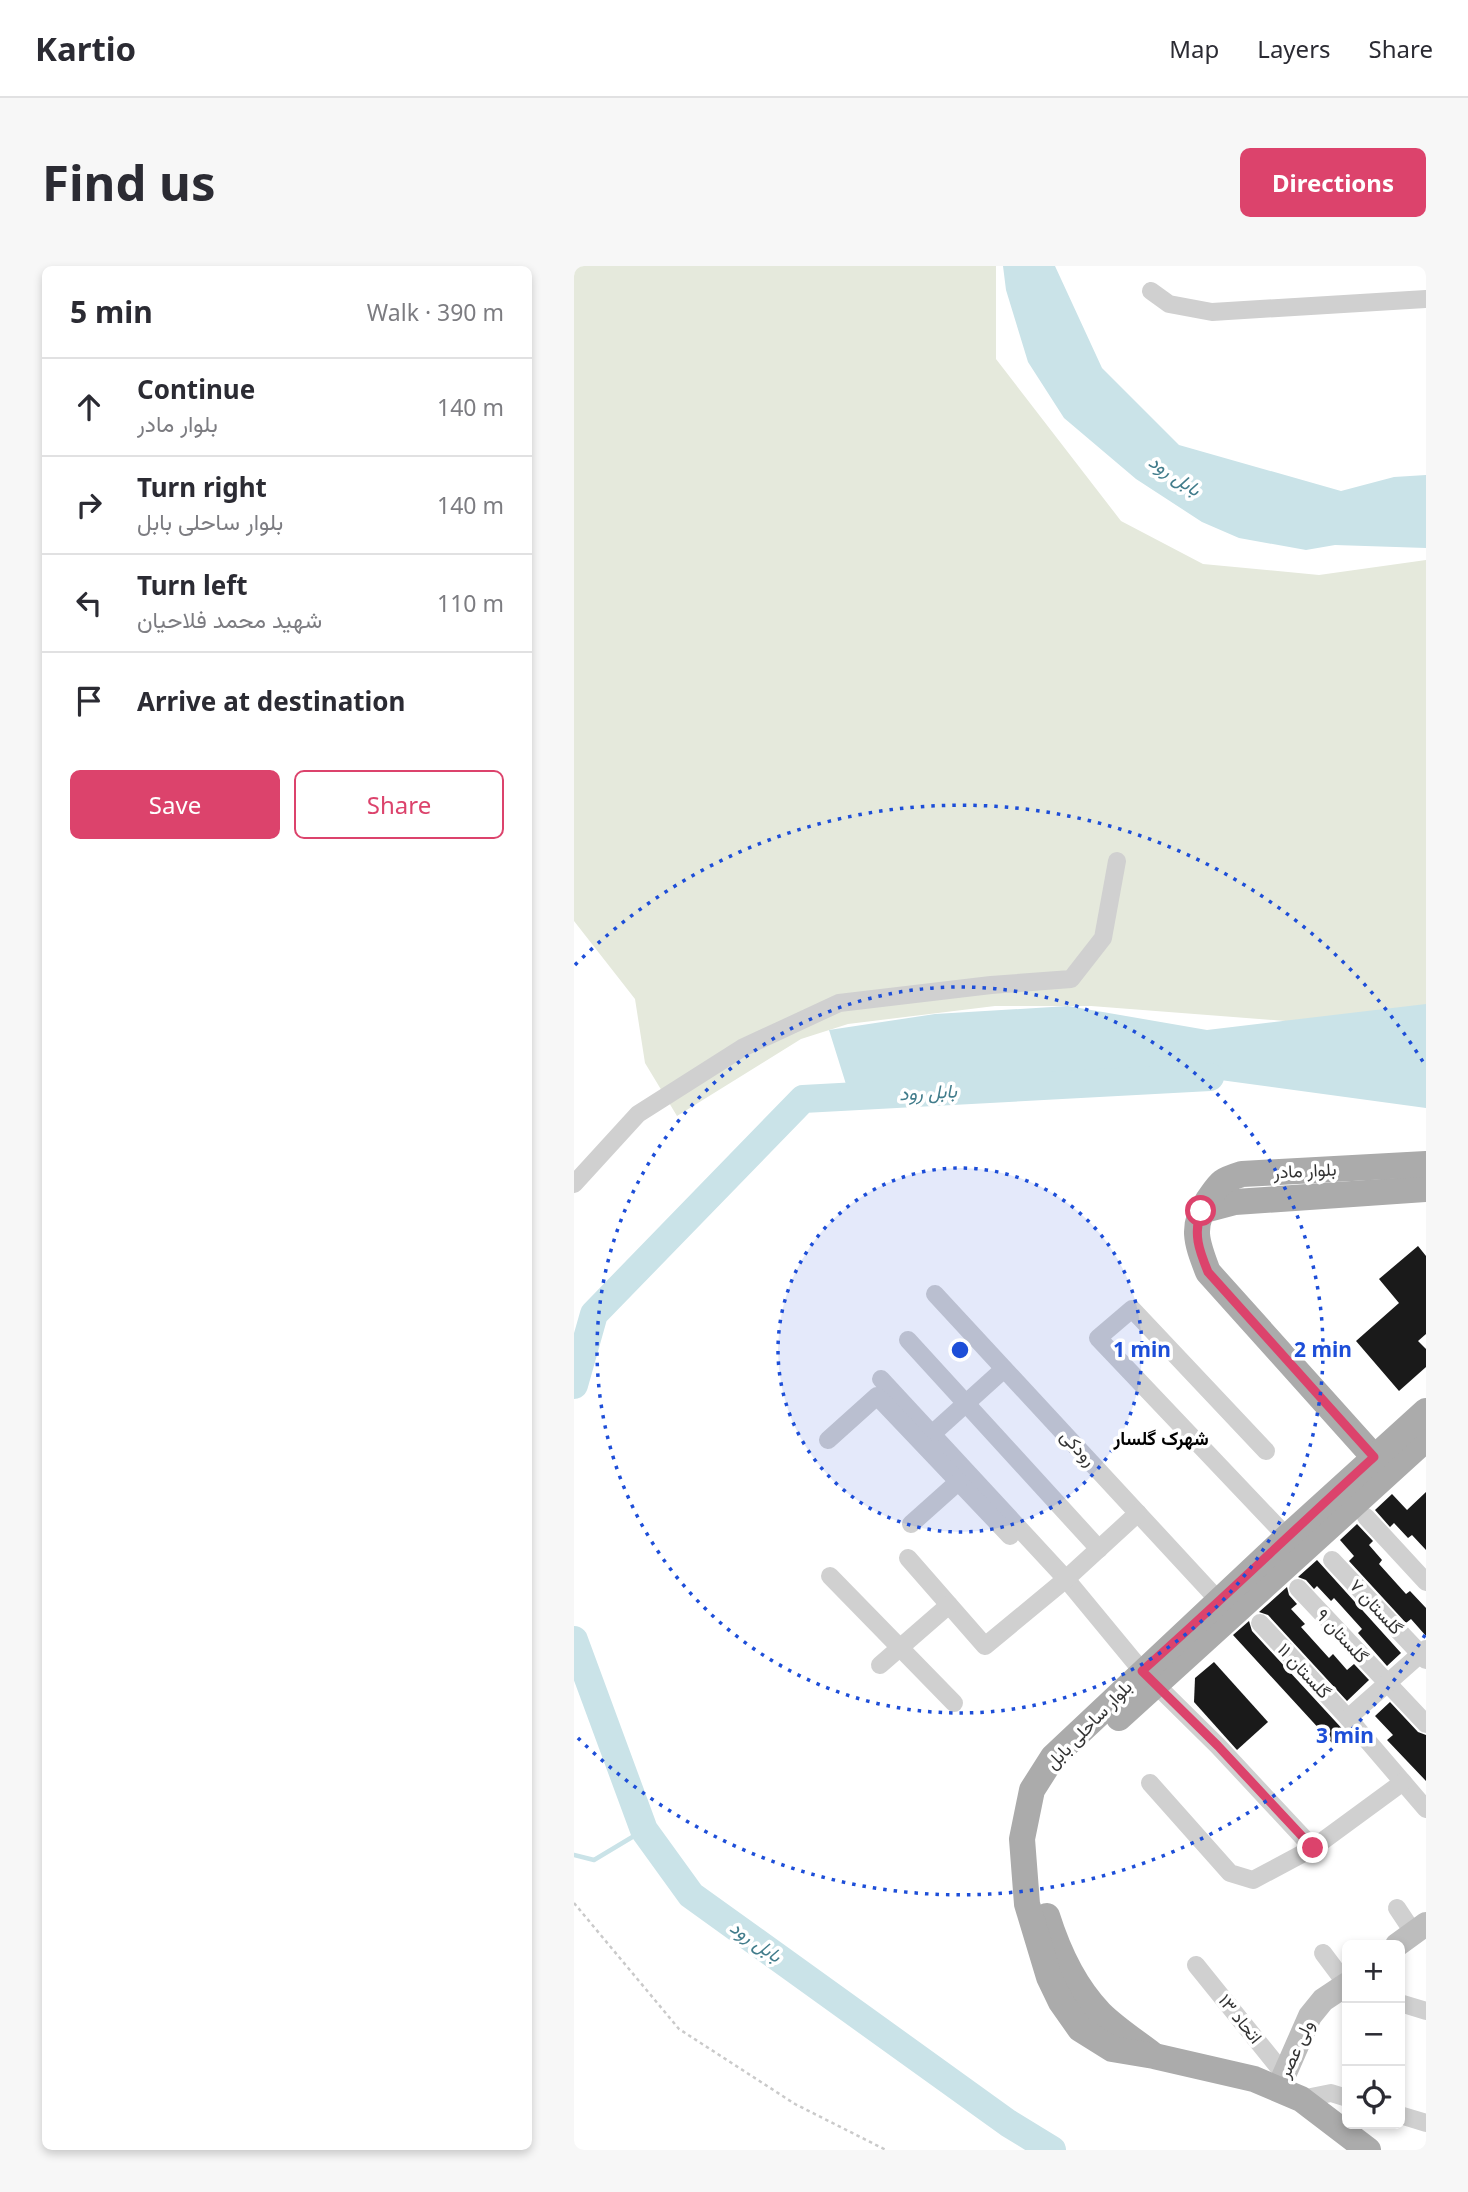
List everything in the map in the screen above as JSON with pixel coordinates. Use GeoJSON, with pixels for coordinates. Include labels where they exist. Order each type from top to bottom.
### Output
{"type":"FeatureCollection","features":[{"type":"Feature","properties":{"kind":"main road","name":"بلوار مادر"},"geometry":{"type":"LineString","coordinates":[[1374,1457],[1208,1272],[1197,1244],[1196,1224],[1201,1211],[1222,1181],[1242,1174],[1426,1164]]}},
{"type":"Feature","properties":{"kind":"main road","name":"بلوار مادر"},"geometry":{"type":"LineString","coordinates":[[1201,1211],[1235,1202],[1426,1189]]}},
{"type":"Feature","properties":{"kind":"main road","name":"بلوار ساحلی بابل"},"geometry":{"type":"LineString","coordinates":[[1368,2150],[1288,2087],[1154,2056],[1101,2014],[1072,1998],[1071,1975],[1042,1901],[1035,1836],[1043,1797],[1065,1769],[1220,1602],[1287,1536],[1426,1411]]}},
{"type":"Feature","properties":{"kind":"main road","name":"بلوار ساحلی بابل"},"geometry":{"type":"LineString","coordinates":[[1149,1678],[1426,1439]]}},
{"type":"Feature","properties":{"kind":"main road","name":"ولی عصر"},"geometry":{"type":"LineString","coordinates":[[1288,2087],[1310,2016],[1324,2000],[1342,1988]]}},
{"type":"Feature","properties":{"kind":"street"},"geometry":{"type":"LineString","coordinates":[[1151,290],[1168,304],[1212,312],[1426,299]]}},
{"type":"Feature","properties":{"kind":"street"},"geometry":{"type":"LineString","coordinates":[[574,1184],[638,1114],[742,1048],[839,1003],[991,985],[1071,979],[1103,938],[1117,861]]}},
{"type":"Feature","properties":{"kind":"street","name":"رودکی"},"geometry":{"type":"LineString","coordinates":[[935,1294],[1220,1602]]}},
{"type":"Feature","properties":{"kind":"street"},"geometry":{"type":"LineString","coordinates":[[1266,1451],[1132,1309],[1098,1338],[1287,1536]]}},
{"type":"Feature","properties":{"kind":"street"},"geometry":{"type":"LineString","coordinates":[[908,1340],[1099,1549]]}},
{"type":"Feature","properties":{"kind":"street"},"geometry":{"type":"LineString","coordinates":[[932,1434],[1004,1368]]}},
{"type":"Feature","properties":{"kind":"street"},"geometry":{"type":"LineString","coordinates":[[881,1380],[1066,1579],[1149,1678],[1218,1746],[1313,1848]]}},
{"type":"Feature","properties":{"kind":"street"},"geometry":{"type":"LineString","coordinates":[[828,1440],[877,1396],[1046,1575],[1066,1579]]}},
{"type":"Feature","properties":{"kind":"street"},"geometry":{"type":"LineString","coordinates":[[912,1524],[958,1482]]}},
{"type":"Feature","properties":{"kind":"street"},"geometry":{"type":"LineString","coordinates":[[908,1558],[985,1646],[1066,1579],[1138,1513]]}},
{"type":"Feature","properties":{"kind":"street"},"geometry":{"type":"LineString","coordinates":[[1367,1517],[1426,1582]]}},
{"type":"Feature","properties":{"kind":"street","name":"گلستان ۷"},"geometry":{"type":"LineString","coordinates":[[1332,1560],[1424,1655]]}},
{"type":"Feature","properties":{"kind":"street"},"geometry":{"type":"LineString","coordinates":[[830,1576],[954,1703]]}},
{"type":"Feature","properties":{"kind":"street","name":"گلستان ۹"},"geometry":{"type":"LineString","coordinates":[[1298,1588],[1426,1724]]}},
{"type":"Feature","properties":{"kind":"street"},"geometry":{"type":"LineString","coordinates":[[880,1665],[949,1605]]}},
{"type":"Feature","properties":{"kind":"street","name":"گلستان ۱۱"},"geometry":{"type":"LineString","coordinates":[[1260,1623],[1348,1718],[1426,1809]]}},
{"type":"Feature","properties":{"kind":"street"},"geometry":{"type":"LineString","coordinates":[[1348,1718],[1424,1655]]}},
{"type":"Feature","properties":{"kind":"street"},"geometry":{"type":"LineString","coordinates":[[1150,1783],[1230,1873],[1253,1880],[1313,1848],[1403,1782]]}},
{"type":"Feature","properties":{"kind":"street"},"geometry":{"type":"LineString","coordinates":[[1397,1908],[1412,1934]]}},
{"type":"Feature","properties":{"kind":"street"},"geometry":{"type":"LineString","coordinates":[[1323,1953],[1342,1978]]}},
{"type":"Feature","properties":{"kind":"street","name":"اتحاد ۱۳"},"geometry":{"type":"LineString","coordinates":[[1196,1965],[1288,2087]]}},
{"type":"Feature","properties":{"kind":"street"},"geometry":{"type":"LineString","coordinates":[[1405,2005],[1426,2011]]}},
{"type":"Feature","properties":{"kind":"street"},"geometry":{"type":"LineString","coordinates":[[1288,2087],[1342,2096]]}},
{"type":"Feature","properties":{"kind":"street"},"geometry":{"type":"LineString","coordinates":[[1405,2117],[1426,2123]]}},
{"type":"Feature","properties":{"kind":"path"},"geometry":{"type":"LineString","coordinates":[[574,1903],[679,2029],[795,2104],[886,2150]]}},
{"type":"Feature","properties":{"kind":"shaded area"},"geometry":{"type":"Polygon","coordinates":[[[574,266],[996,266],[996,359],[1121,521],[1203,564],[1319,575],[1426,560],[1426,1024],[1337,1025],[1091,1006],[995,1006],[848,1024],[801,1039],[677,1116],[645,1063],[635,999],[574,921],[574,266]]]}},
{"type":"Feature","properties":{"kind":"water"},"geometry":{"type":"Polygon","coordinates":[[[1003,266],[1055,266],[1102,368],[1179,445],[1341,491],[1394,477],[1426,475],[1426,548],[1335,545],[1306,550],[1239,538],[1202,522],[1136,479],[1064,418],[1028,362],[1006,290],[1003,266]]]}},
{"type":"Feature","properties":{"kind":"water"},"geometry":{"type":"Polygon","coordinates":[[[1426,1004],[1426,1108],[1198,1077],[850,1097],[829,1030],[935,1014],[1068,1006],[1207,1030],[1426,1004]]]}},
{"type":"Feature","properties":{"kind":"building"},"geometry":{"type":"Polygon","coordinates":[[[1418,1246],[1426,1256],[1426,1334],[1418,1341],[1426,1349],[1426,1367],[1399,1391],[1356,1341],[1399,1303],[1379,1279],[1418,1246]]]}},
{"type":"Feature","properties":{"kind":"building"},"geometry":{"type":"Polygon","coordinates":[[[1426,1492],[1426,1550],[1412,1535],[1408,1538],[1394,1523],[1390,1527],[1375,1510],[1392,1494],[1407,1510],[1426,1492]]]}},
{"type":"Feature","properties":{"kind":"building"},"geometry":{"type":"Polygon","coordinates":[[[1357,1524],[1373,1541],[1369,1545],[1382,1560],[1379,1564],[1406,1594],[1410,1591],[1426,1608],[1426,1636],[1411,1619],[1406,1623],[1349,1561],[1354,1556],[1340,1540],[1357,1524]]]}},
{"type":"Feature","properties":{"kind":"building"},"geometry":{"type":"Polygon","coordinates":[[[1317,1560],[1401,1653],[1387,1666],[1358,1633],[1362,1629],[1334,1598],[1331,1601],[1317,1586],[1314,1589],[1306,1580],[1298,1577],[1317,1560]]]}},
{"type":"Feature","properties":{"kind":"building"},"geometry":{"type":"Polygon","coordinates":[[[1287,1587],[1289,1595],[1297,1604],[1291,1609],[1305,1624],[1301,1627],[1329,1658],[1333,1654],[1347,1670],[1354,1664],[1369,1680],[1347,1701],[1268,1615],[1259,1612],[1287,1587]]]}},
{"type":"Feature","properties":{"kind":"building"},"geometry":{"type":"Polygon","coordinates":[[[1249,1621],[1252,1631],[1347,1734],[1334,1745],[1233,1635],[1249,1621]]]}},
{"type":"Feature","properties":{"kind":"building"},"geometry":{"type":"Polygon","coordinates":[[[1214,1662],[1268,1722],[1237,1750],[1194,1702],[1195,1678],[1214,1662]]]}},
{"type":"Feature","properties":{"kind":"building"},"geometry":{"type":"Polygon","coordinates":[[[1390,1702],[1418,1732],[1426,1735],[1426,1781],[1387,1740],[1393,1735],[1375,1716],[1390,1702]]]}},
{"type":"Feature","properties":{"kind":"waterway","name":"بابل رود"},"geometry":{"type":"LineString","coordinates":[[574,1385],[594,1314],[803,1099],[1210,1077]]}},
{"type":"Feature","properties":{"kind":"waterway","name":"بابل رود"},"geometry":{"type":"LineString","coordinates":[[574,1640],[644,1830],[691,1895],[1008,2123],[1052,2150]]}},
{"type":"Feature","properties":{"kind":"waterway"},"geometry":{"type":"LineString","coordinates":[[574,1855],[594,1860],[644,1830]]}},
{"type":"Feature","properties":{"kind":"district","name":"شهرک گلسار"},"geometry":{"type":"Point","coordinates":[1161,1438]}},
{"type":"Feature","properties":{"kind":"route"},"geometry":{"type":"LineString","coordinates":[[1201,1211],[1196,1224],[1197,1244],[1208,1272],[1374,1457],[1287,1536],[1220,1602],[1142,1671],[1218,1746],[1313,1848]]}}]}
